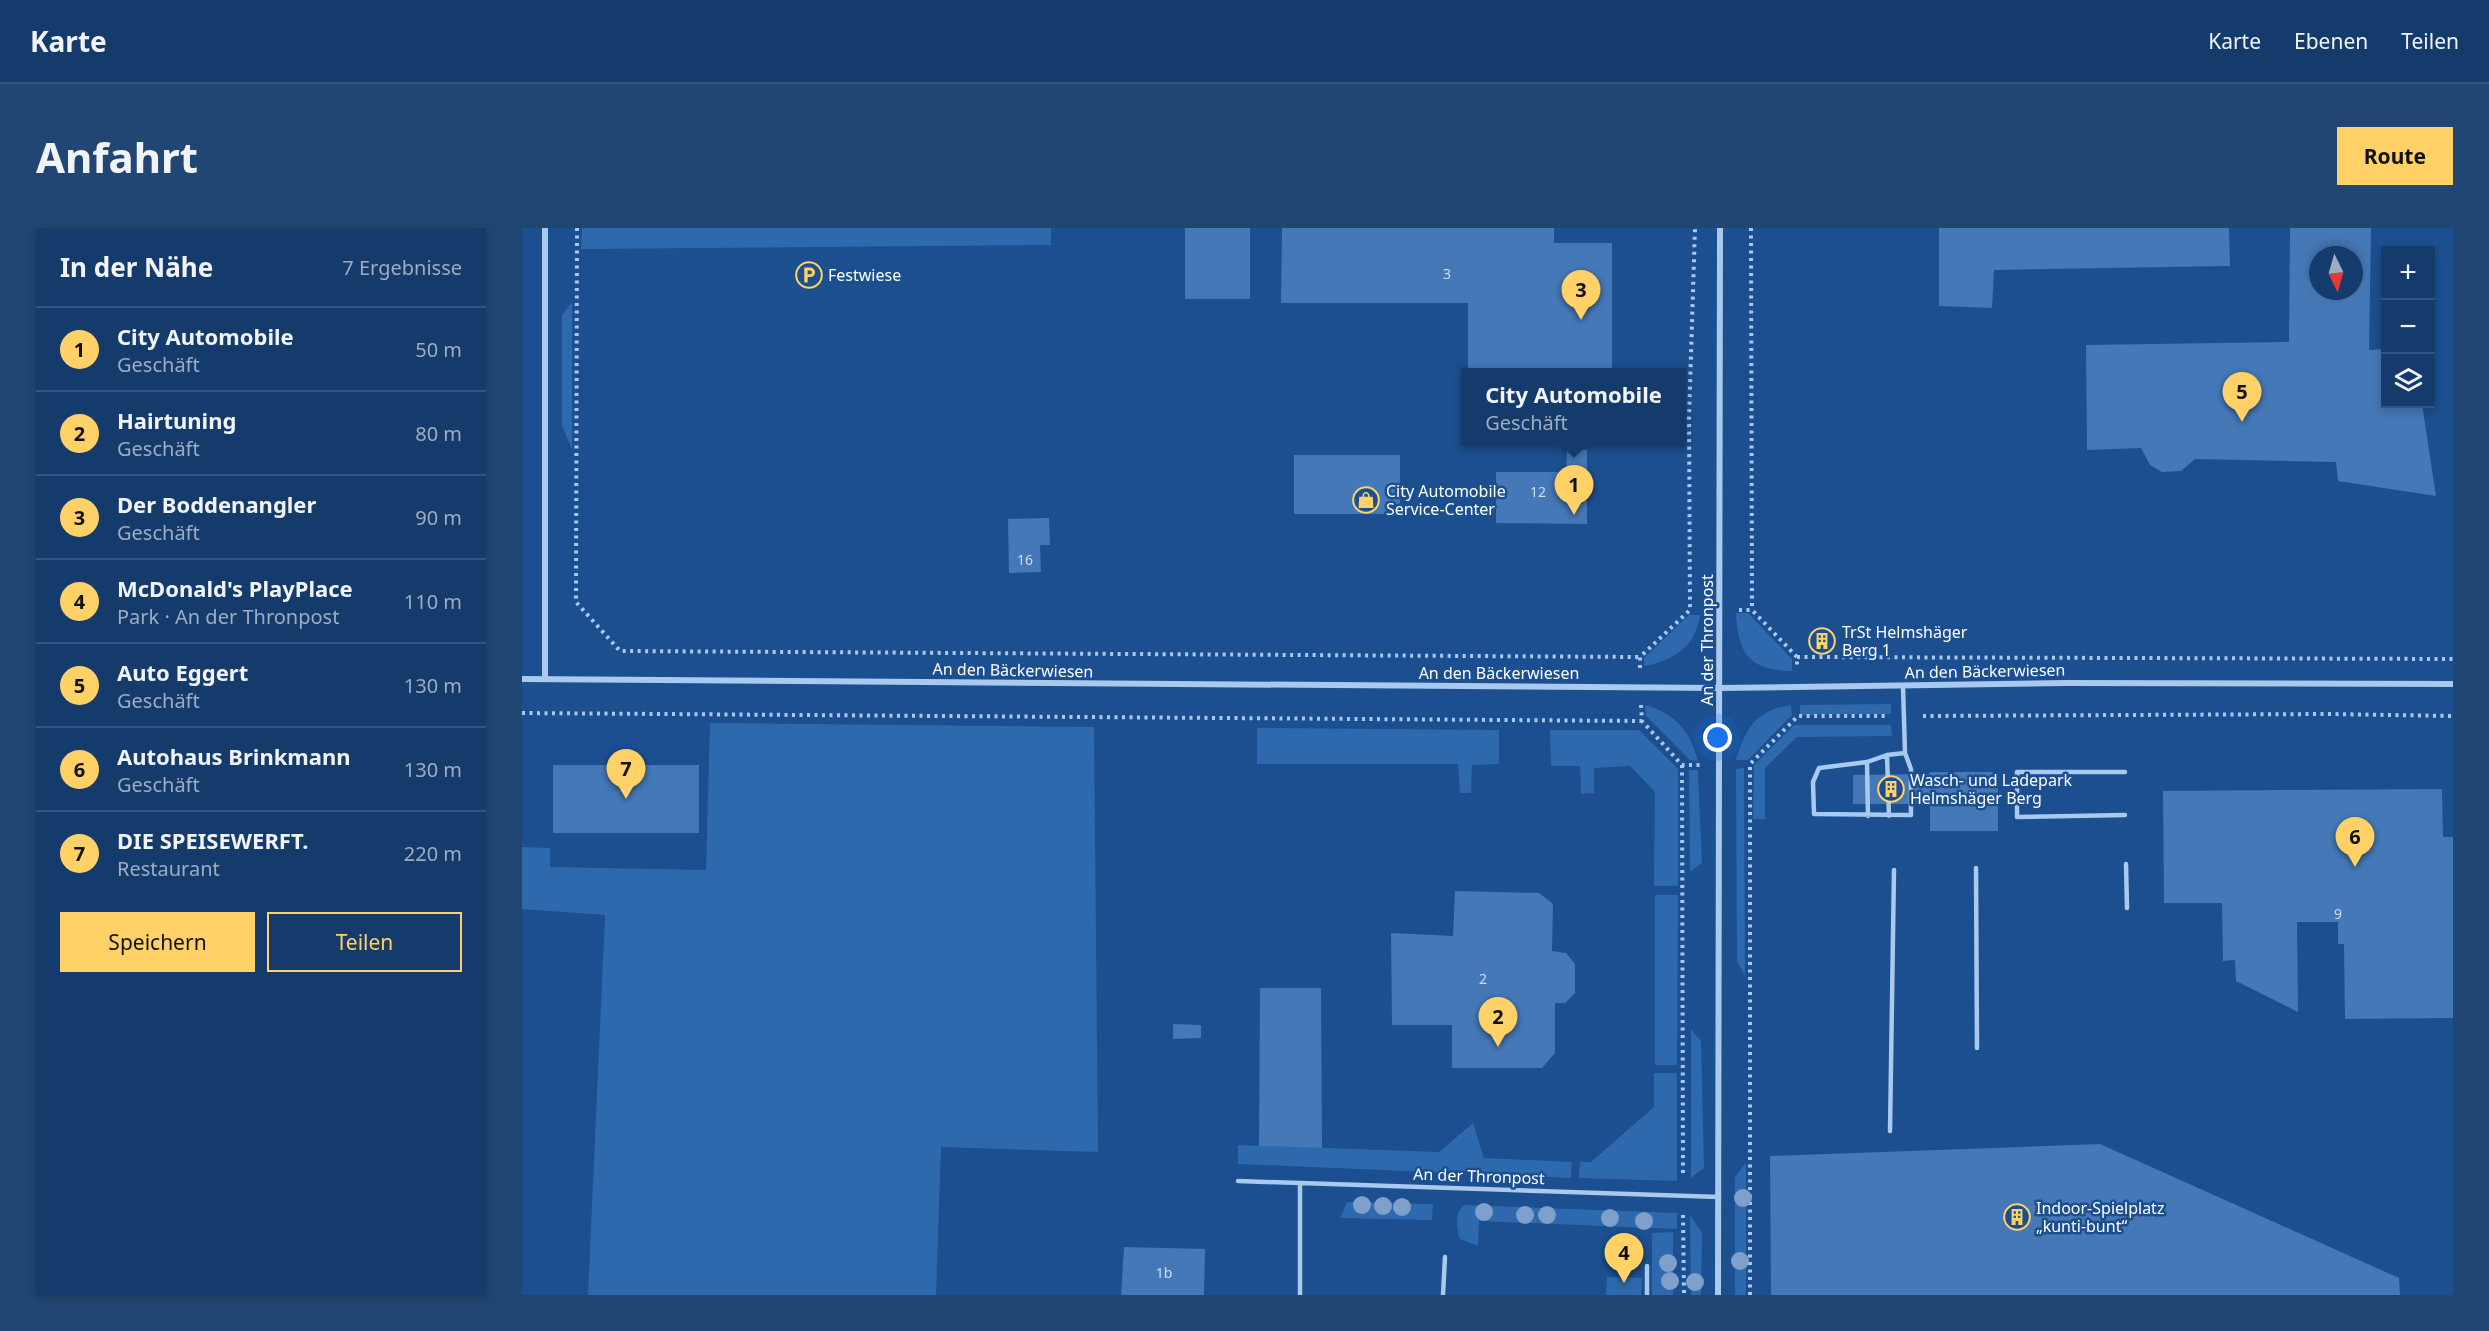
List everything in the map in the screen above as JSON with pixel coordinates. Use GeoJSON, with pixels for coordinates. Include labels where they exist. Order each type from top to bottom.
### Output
{"type":"FeatureCollection","features":[{"type":"Feature","properties":{"kind":"street"},"geometry":{"type":"LineString","coordinates":[[545,228],[545,679]]}},
{"type":"Feature","properties":{"kind":"street","name":"An der Thronpost"},"geometry":{"type":"LineString","coordinates":[[1718,1295],[1720,228]]}},
{"type":"Feature","properties":{"kind":"street","name":"An den Bäckerwiesen"},"geometry":{"type":"LineString","coordinates":[[522,680],[1720,688],[2453,684]]}},
{"type":"Feature","properties":{"kind":"lane"},"geometry":{"type":"LineString","coordinates":[[1903,686],[1905,753],[1911,769],[1911,815],[1814,814],[1813,782],[1819,768],[1867,762],[1887,755],[1905,753]]}},
{"type":"Feature","properties":{"kind":"lane"},"geometry":{"type":"LineString","coordinates":[[1887,755],[1889,816]]}},
{"type":"Feature","properties":{"kind":"lane"},"geometry":{"type":"LineString","coordinates":[[1867,762],[1868,816]]}},
{"type":"Feature","properties":{"kind":"lane"},"geometry":{"type":"LineString","coordinates":[[2125,772],[2018,772],[2017,816],[2125,815]]}},
{"type":"Feature","properties":{"kind":"lane"},"geometry":{"type":"LineString","coordinates":[[2126,864],[2127,908]]}},
{"type":"Feature","properties":{"kind":"lane"},"geometry":{"type":"LineString","coordinates":[[1976,868],[1977,1048]]}},
{"type":"Feature","properties":{"kind":"lane"},"geometry":{"type":"LineString","coordinates":[[1890,1131],[1894,870]]}},
{"type":"Feature","properties":{"kind":"lane","name":"An der Thronpost"},"geometry":{"type":"LineString","coordinates":[[1238,1181],[1719,1197]]}},
{"type":"Feature","properties":{"kind":"lane"},"geometry":{"type":"LineString","coordinates":[[1300,1184],[1300,1295]]}},
{"type":"Feature","properties":{"kind":"lane"},"geometry":{"type":"LineString","coordinates":[[1443,1295],[1445,1257]]}},
{"type":"Feature","properties":{"kind":"lane"},"geometry":{"type":"LineString","coordinates":[[1647,1266],[1647,1295]]}},
{"type":"Feature","properties":{"kind":"path"},"geometry":{"type":"LineString","coordinates":[[577,228],[576,602],[620,651],[1640,657],[1690,610],[1752,610]]}},
{"type":"Feature","properties":{"kind":"path"},"geometry":{"type":"LineString","coordinates":[[1690,610],[1689,418],[1695,228]]}},
{"type":"Feature","properties":{"kind":"path"},"geometry":{"type":"LineString","coordinates":[[1751,228],[1752,610],[1797,657],[1798,716]]}},
{"type":"Feature","properties":{"kind":"path"},"geometry":{"type":"LineString","coordinates":[[1640,657],[1642,721],[1682,765],[1684,1295]]}},
{"type":"Feature","properties":{"kind":"path"},"geometry":{"type":"LineString","coordinates":[[1797,657],[2453,659]]}},
{"type":"Feature","properties":{"kind":"path"},"geometry":{"type":"LineString","coordinates":[[522,713],[1642,721]]}},
{"type":"Feature","properties":{"kind":"path"},"geometry":{"type":"LineString","coordinates":[[1682,765],[1750,764],[1798,716],[2328,714],[2453,716]]}},
{"type":"Feature","properties":{"kind":"path"},"geometry":{"type":"LineString","coordinates":[[1750,764],[1750,1295]]}},
{"type":"Feature","properties":{"kind":"shaded area"},"geometry":{"type":"Polygon","coordinates":[[[582,228],[1051,228],[1051,245],[581,249],[582,228]]]}},
{"type":"Feature","properties":{"kind":"shaded area"},"geometry":{"type":"Polygon","coordinates":[[[572,302],[572,449],[562,426],[562,315],[572,302]]]}},
{"type":"Feature","properties":{"kind":"shaded area"},"geometry":{"type":"Polygon","coordinates":[[[1736,613],[1748,613],[1792,659],[1792,671],[1766,667],[1749,657],[1740,640],[1736,613]]]}},
{"type":"Feature","properties":{"kind":"shaded area"},"geometry":{"type":"Polygon","coordinates":[[[1689,615],[1700,615],[1694,635],[1682,650],[1665,660],[1644,666],[1644,658],[1689,615]]]}},
{"type":"Feature","properties":{"kind":"shaded area"},"geometry":{"type":"Polygon","coordinates":[[[1891,704],[1891,714],[1800,715],[1800,705],[1891,704]]]}},
{"type":"Feature","properties":{"kind":"shaded area"},"geometry":{"type":"Polygon","coordinates":[[[1645,705],[1665,713],[1680,725],[1691,741],[1698,761],[1690,760],[1646,716],[1645,705]]]}},
{"type":"Feature","properties":{"kind":"shaded area"},"geometry":{"type":"Polygon","coordinates":[[[1791,705],[1792,715],[1748,760],[1736,760],[1748,730],[1754,722],[1769,711],[1791,705]]]}},
{"type":"Feature","properties":{"kind":"shaded area"},"geometry":{"type":"Polygon","coordinates":[[[710,723],[1094,727],[1098,1152],[941,1147],[936,1295],[588,1295],[605,915],[522,909],[522,847],[550,848],[550,867],[706,870],[710,723]]]}},
{"type":"Feature","properties":{"kind":"shaded area"},"geometry":{"type":"Polygon","coordinates":[[[1794,725],[1891,725],[1892,736],[1797,737],[1765,768],[1765,819],[1753,819],[1754,765],[1794,725]]]}},
{"type":"Feature","properties":{"kind":"shaded area"},"geometry":{"type":"Polygon","coordinates":[[[1257,728],[1499,730],[1499,764],[1472,765],[1471,793],[1460,793],[1458,764],[1257,764],[1257,728]]]}},
{"type":"Feature","properties":{"kind":"shaded area"},"geometry":{"type":"Polygon","coordinates":[[[1550,730],[1639,730],[1678,769],[1678,886],[1654,886],[1655,792],[1630,766],[1594,768],[1594,793],[1581,794],[1580,766],[1551,766],[1550,730]]]}},
{"type":"Feature","properties":{"kind":"shaded area"},"geometry":{"type":"Polygon","coordinates":[[[1744,768],[1745,976],[1737,961],[1736,769],[1744,768]]]}},
{"type":"Feature","properties":{"kind":"shaded area"},"geometry":{"type":"Polygon","coordinates":[[[1689,770],[1698,770],[1702,863],[1690,872],[1689,770]]]}},
{"type":"Feature","properties":{"kind":"shaded area"},"geometry":{"type":"Polygon","coordinates":[[[1655,895],[1678,895],[1677,1065],[1655,1065],[1655,895]]]}},
{"type":"Feature","properties":{"kind":"shaded area"},"geometry":{"type":"Polygon","coordinates":[[[1691,1029],[1701,1041],[1704,1168],[1691,1178],[1691,1029]]]}},
{"type":"Feature","properties":{"kind":"shaded area"},"geometry":{"type":"Polygon","coordinates":[[[1654,1073],[1677,1073],[1677,1181],[1579,1178],[1580,1162],[1591,1162],[1654,1107],[1654,1073]]]}},
{"type":"Feature","properties":{"kind":"shaded area"},"geometry":{"type":"Polygon","coordinates":[[[1473,1123],[1484,1158],[1572,1162],[1571,1178],[1238,1164],[1238,1145],[1439,1152],[1473,1123]]]}},
{"type":"Feature","properties":{"kind":"shaded area"},"geometry":{"type":"Polygon","coordinates":[[[1746,1163],[1746,1295],[1735,1295],[1735,1177],[1746,1163]]]}},
{"type":"Feature","properties":{"kind":"shaded area"},"geometry":{"type":"Polygon","coordinates":[[[1347,1202],[1433,1204],[1432,1220],[1340,1218],[1347,1202]]]}},
{"type":"Feature","properties":{"kind":"shaded area"},"geometry":{"type":"Polygon","coordinates":[[[1464,1205],[1677,1213],[1677,1229],[1479,1221],[1478,1246],[1460,1239],[1457,1221],[1464,1205]]]}},
{"type":"Feature","properties":{"kind":"shaded area"},"geometry":{"type":"Polygon","coordinates":[[[1690,1215],[1702,1233],[1701,1295],[1691,1295],[1690,1215]]]}},
{"type":"Feature","properties":{"kind":"shaded area"},"geometry":{"type":"Polygon","coordinates":[[[1673,1232],[1673,1295],[1652,1295],[1652,1233],[1673,1232]]]}},
{"type":"Feature","properties":{"kind":"shaded area"},"geometry":{"type":"Polygon","coordinates":[[[1607,1277],[1642,1278],[1641,1295],[1606,1295],[1607,1277]]]}},
{"type":"Feature","properties":{"kind":"building"},"geometry":{"type":"Polygon","coordinates":[[[1185,228],[1250,228],[1250,299],[1185,299],[1185,228]]]}},
{"type":"Feature","properties":{"kind":"building"},"geometry":{"type":"Polygon","coordinates":[[[1282,228],[1554,228],[1554,243],[1612,243],[1612,368],[1468,368],[1468,303],[1281,303],[1282,228]]]}},
{"type":"Feature","properties":{"kind":"building"},"geometry":{"type":"Polygon","coordinates":[[[1939,228],[2229,228],[2230,266],[1994,270],[1992,308],[1939,306],[1939,228]]]}},
{"type":"Feature","properties":{"kind":"building"},"geometry":{"type":"Polygon","coordinates":[[[2290,228],[2371,228],[2369,350],[2381,349],[2381,408],[2423,408],[2436,496],[2338,481],[2336,462],[2195,459],[2181,471],[2162,472],[2150,465],[2141,448],[2087,450],[2086,345],[2289,342],[2290,228]]]}},
{"type":"Feature","properties":{"kind":"building"},"geometry":{"type":"Polygon","coordinates":[[[1567,449],[1587,450],[1587,524],[1496,523],[1496,472],[1566,472],[1567,449]]]}},
{"type":"Feature","properties":{"kind":"building"},"geometry":{"type":"Polygon","coordinates":[[[1294,455],[1400,455],[1400,514],[1294,514],[1294,455]]]}},
{"type":"Feature","properties":{"kind":"building"},"geometry":{"type":"Polygon","coordinates":[[[1049,518],[1050,545],[1040,545],[1041,572],[1009,573],[1008,519],[1049,518]]]}},
{"type":"Feature","properties":{"kind":"building","name":"TrSt Helmshäger Berg 1"},"geometry":{"type":"Polygon","coordinates":[[[1814,638],[1830,638],[1830,645],[1813,644],[1814,638]]]}},
{"type":"Feature","properties":{"kind":"building"},"geometry":{"type":"Polygon","coordinates":[[[553,765],[699,765],[699,833],[553,833],[553,765]]]}},
{"type":"Feature","properties":{"kind":"building"},"geometry":{"type":"Polygon","coordinates":[[[1930,772],[1998,772],[1998,831],[1930,831],[1930,804],[1853,804],[1853,775],[1929,774],[1930,772]]]}},
{"type":"Feature","properties":{"kind":"building"},"geometry":{"type":"Polygon","coordinates":[[[2442,789],[2443,837],[2453,837],[2453,1018],[2345,1019],[2344,944],[2338,944],[2338,922],[2297,922],[2298,1012],[2236,981],[2235,960],[2223,961],[2222,903],[2164,903],[2163,791],[2442,789]]]}},
{"type":"Feature","properties":{"kind":"building"},"geometry":{"type":"Polygon","coordinates":[[[1455,891],[1539,893],[1553,904],[1552,951],[1566,953],[1575,964],[1575,993],[1565,1003],[1555,1003],[1555,1053],[1542,1068],[1452,1068],[1452,1025],[1392,1025],[1391,933],[1453,936],[1455,891]]]}},
{"type":"Feature","properties":{"kind":"building"},"geometry":{"type":"Polygon","coordinates":[[[1260,988],[1321,988],[1322,1148],[1259,1146],[1260,988]]]}},
{"type":"Feature","properties":{"kind":"building"},"geometry":{"type":"Polygon","coordinates":[[[1173,1024],[1201,1025],[1201,1038],[1173,1039],[1173,1024]]]}},
{"type":"Feature","properties":{"kind":"building","name":"Indoor-Spielplatz „kunti-bunt“"},"geometry":{"type":"Polygon","coordinates":[[[2100,1144],[2399,1278],[2400,1295],[1771,1295],[1770,1156],[2100,1144]]]}},
{"type":"Feature","properties":{"kind":"building"},"geometry":{"type":"Polygon","coordinates":[[[1124,1247],[1205,1249],[1204,1295],[1121,1295],[1124,1247]]]}},
{"type":"Feature","properties":{"kind":"place","name":"Festwiese"},"geometry":{"type":"Point","coordinates":[809,275]}},
{"type":"Feature","properties":{"kind":"place","name":"Der Boddenangler"},"geometry":{"type":"Point","coordinates":[1581,320]}},
{"type":"Feature","properties":{"kind":"place","name":"Auto Eggert"},"geometry":{"type":"Point","coordinates":[2242,422]}},
{"type":"Feature","properties":{"kind":"place","name":"City Automobile Service-Center"},"geometry":{"type":"Point","coordinates":[1366,500]}},
{"type":"Feature","properties":{"kind":"place","name":"City Automobile"},"geometry":{"type":"Point","coordinates":[1574,515]}},
{"type":"Feature","properties":{"kind":"place","name":"TrSt Helmshäger Berg 1"},"geometry":{"type":"Point","coordinates":[1822,641]}},
{"type":"Feature","properties":{"kind":"place","name":"Wasch- und Ladepark Helmshäger Berg"},"geometry":{"type":"Point","coordinates":[1891,789]}},
{"type":"Feature","properties":{"kind":"place","name":"DIE SPEISEWERFT."},"geometry":{"type":"Point","coordinates":[626,799]}},
{"type":"Feature","properties":{"kind":"place","name":"Autohaus Brinkmann"},"geometry":{"type":"Point","coordinates":[2355,867]}},
{"type":"Feature","properties":{"kind":"place","name":"Hairtuning"},"geometry":{"type":"Point","coordinates":[1498,1047]}},
{"type":"Feature","properties":{"kind":"place","name":"Indoor-Spielplatz „kunti-bunt“"},"geometry":{"type":"Point","coordinates":[2017,1217]}},
{"type":"Feature","properties":{"kind":"place","name":"McDonald's PlayPlace"},"geometry":{"type":"Point","coordinates":[1624,1283]}}]}
